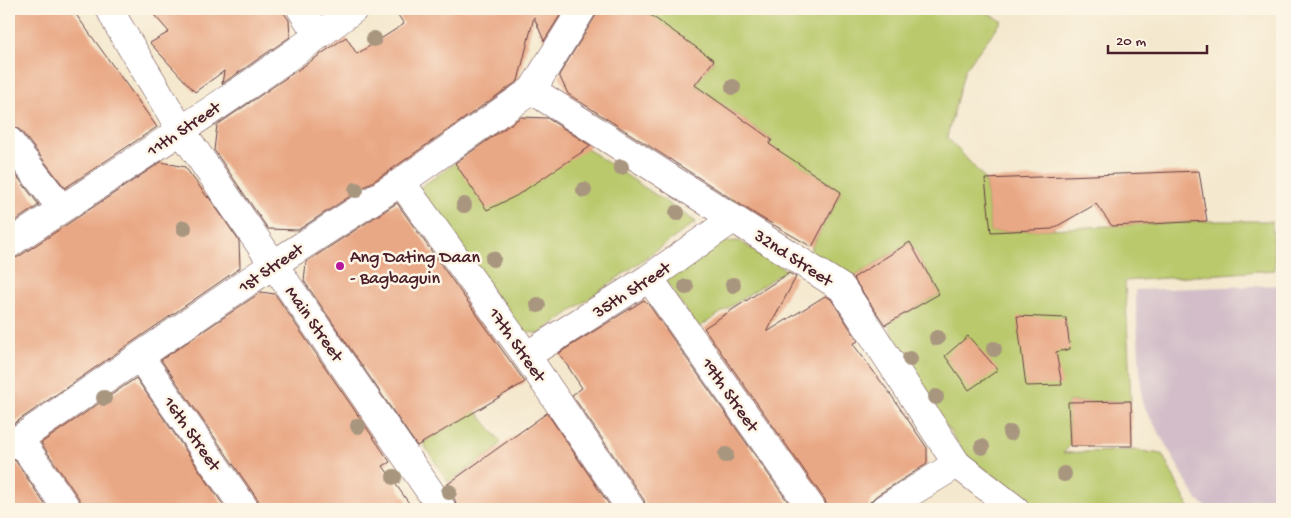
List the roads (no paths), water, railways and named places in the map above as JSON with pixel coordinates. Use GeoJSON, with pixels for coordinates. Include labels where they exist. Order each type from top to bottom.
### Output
{"type":"FeatureCollection","features":[{"type":"Feature","properties":{"kind":"street","name":"Main Street"},"geometry":{"type":"LineString","coordinates":[[110,9],[181,130],[442,509]]}},
{"type":"Feature","properties":{"kind":"street"},"geometry":{"type":"LineString","coordinates":[[301,9],[318,36]]}},
{"type":"Feature","properties":{"kind":"street","name":"11th Street"},"geometry":{"type":"LineString","coordinates":[[9,244],[181,130],[354,9]]}},
{"type":"Feature","properties":{"kind":"street"},"geometry":{"type":"LineString","coordinates":[[532,90],[582,9]]}},
{"type":"Feature","properties":{"kind":"street","name":"1st Street"},"geometry":{"type":"LineString","coordinates":[[14,443],[274,264],[401,182],[532,90]]}},
{"type":"Feature","properties":{"kind":"street","name":"32nd Street"},"geometry":{"type":"LineString","coordinates":[[532,90],[842,288],[957,464],[1015,509]]}},
{"type":"Feature","properties":{"kind":"street"},"geometry":{"type":"LineString","coordinates":[[9,141],[62,209]]}},
{"type":"Feature","properties":{"kind":"street","name":"17th Street"},"geometry":{"type":"LineString","coordinates":[[401,182],[526,356],[631,509]]}},
{"type":"Feature","properties":{"kind":"street","name":"35th Street"},"geometry":{"type":"LineString","coordinates":[[526,356],[649,278],[733,218]]}},
{"type":"Feature","properties":{"kind":"street","name":"19th Street"},"geometry":{"type":"LineString","coordinates":[[649,278],[812,509]]}},
{"type":"Feature","properties":{"kind":"street","name":"16th Street"},"geometry":{"type":"LineString","coordinates":[[140,357],[245,509]]}},
{"type":"Feature","properties":{"kind":"street"},"geometry":{"type":"LineString","coordinates":[[14,443],[67,509]]}},
{"type":"Feature","properties":{"kind":"street"},"geometry":{"type":"LineString","coordinates":[[884,509],[957,464]]}},
{"type":"Feature","properties":{"kind":"place","name":"Ang Dating Daan - Bagbaguin"},"geometry":{"type":"Point","coordinates":[340,266]}}]}
